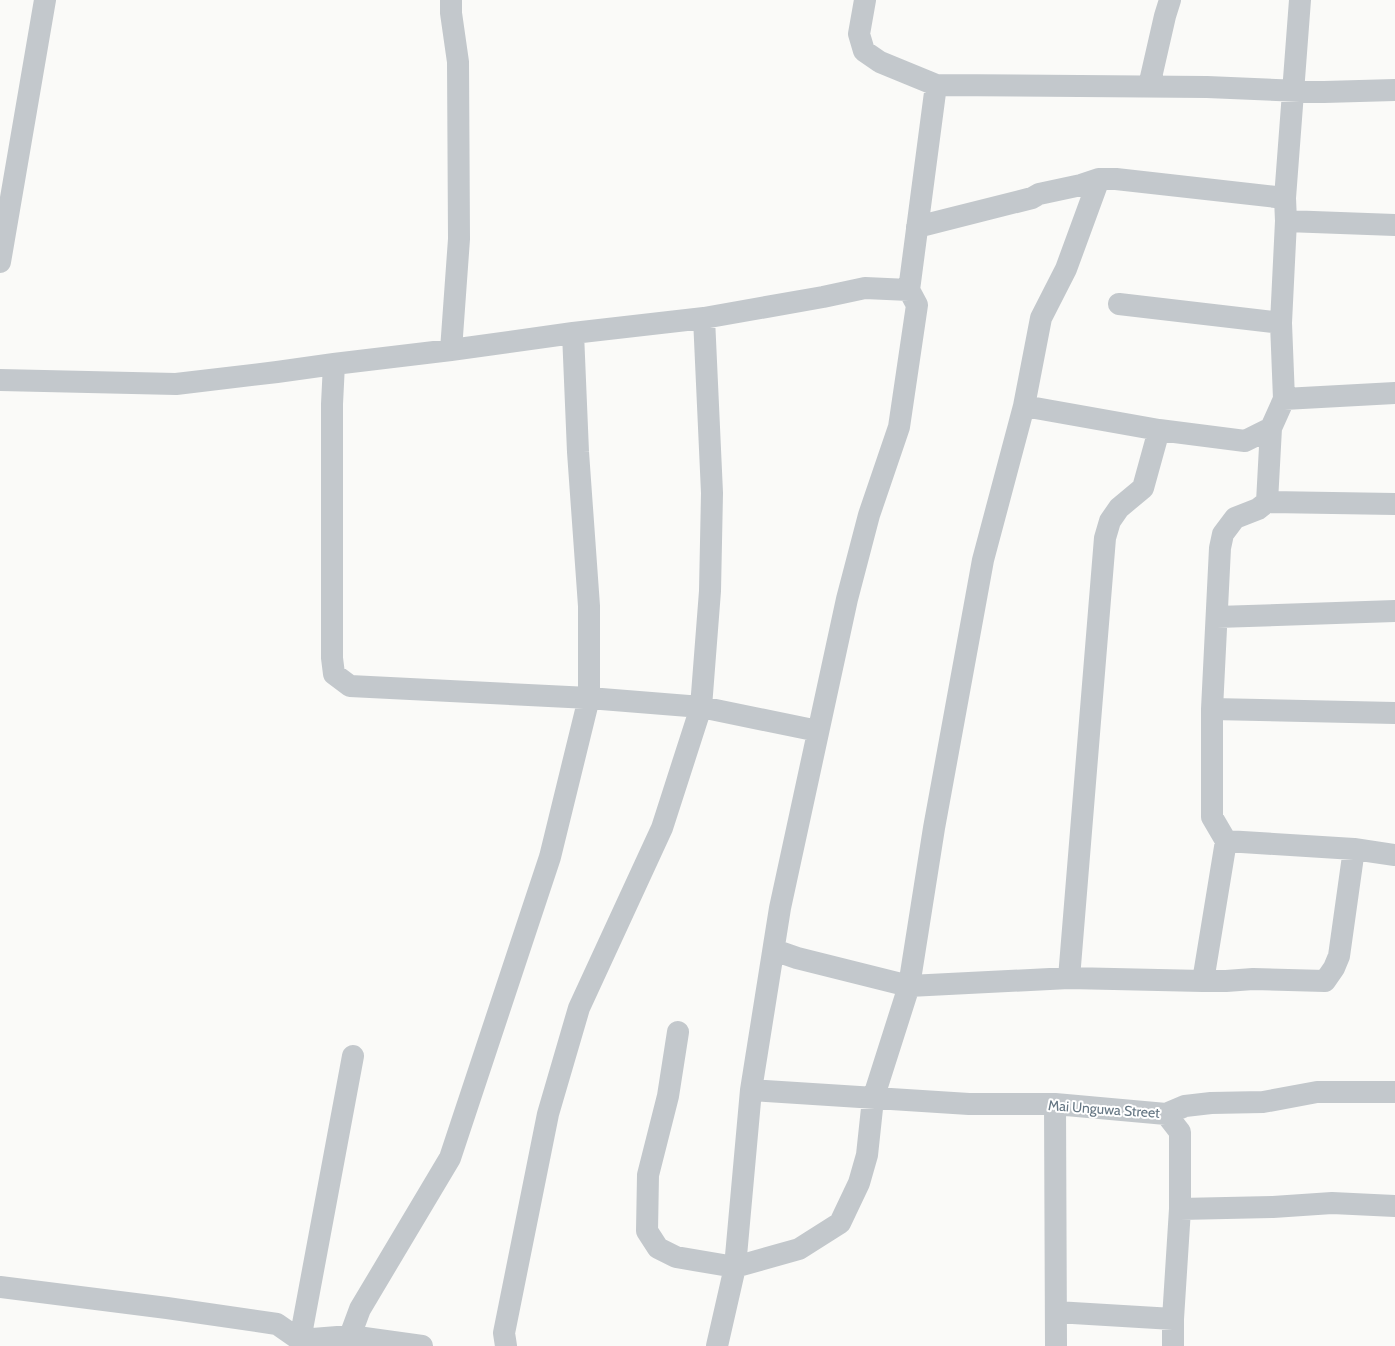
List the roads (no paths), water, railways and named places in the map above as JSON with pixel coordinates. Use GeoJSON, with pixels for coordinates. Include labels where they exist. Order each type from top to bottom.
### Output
{"type":"FeatureCollection","features":[{"type":"Feature","properties":{"kind":"street"},"geometry":{"type":"LineString","coordinates":[[0,262],[45,0]]}},
{"type":"Feature","properties":{"kind":"street"},"geometry":{"type":"LineString","coordinates":[[451,0],[450,13],[458,62],[459,239],[451,350]]}},
{"type":"Feature","properties":{"kind":"street"},"geometry":{"type":"LineString","coordinates":[[865,0],[859,34],[864,51],[880,62],[936,85],[1149,86],[1324,92],[1395,90]]}},
{"type":"Feature","properties":{"kind":"street"},"geometry":{"type":"LineString","coordinates":[[1149,86],[1170,0]]}},
{"type":"Feature","properties":{"kind":"street"},"geometry":{"type":"LineString","coordinates":[[1267,502],[1271,428],[1284,399],[1281,323],[1286,198],[1300,0]]}},
{"type":"Feature","properties":{"kind":"street"},"geometry":{"type":"LineString","coordinates":[[717,1346],[735,1267],[751,1090],[780,908],[848,598],[869,515],[899,427],[916,306],[909,290],[936,85]]}},
{"type":"Feature","properties":{"kind":"street"},"geometry":{"type":"LineString","coordinates":[[917,227],[1032,198],[1039,194],[1081,185],[1098,179],[1116,179],[1286,198]]}},
{"type":"Feature","properties":{"kind":"street"},"geometry":{"type":"LineString","coordinates":[[678,1032],[668,1096],[648,1175],[647,1231],[658,1248],[676,1257],[735,1267],[799,1249],[840,1223],[859,1183],[867,1154],[873,1099],[909,986],[934,828],[983,560],[1024,406],[1041,318],[1066,269],[1098,179]]}},
{"type":"Feature","properties":{"kind":"street"},"geometry":{"type":"LineString","coordinates":[[1286,221],[1395,225]]}},
{"type":"Feature","properties":{"kind":"street"},"geometry":{"type":"LineString","coordinates":[[0,380],[176,384],[451,350],[572,333],[704,318],[865,288],[909,290]]}},
{"type":"Feature","properties":{"kind":"street"},"geometry":{"type":"LineString","coordinates":[[1119,304],[1281,323]]}},
{"type":"Feature","properties":{"kind":"street"},"geometry":{"type":"LineString","coordinates":[[506,1346],[504,1333],[548,1114],[579,1008],[662,828],[701,707],[710,591],[712,493],[704,318]]}},
{"type":"Feature","properties":{"kind":"street"},"geometry":{"type":"LineString","coordinates":[[350,1336],[360,1309],[450,1158],[550,857],[589,698],[589,606],[578,452],[572,333]]}},
{"type":"Feature","properties":{"kind":"street"},"geometry":{"type":"LineString","coordinates":[[334,364],[332,404],[332,658],[334,674],[350,686],[589,698],[701,707],[818,730]]}},
{"type":"Feature","properties":{"kind":"street"},"geometry":{"type":"LineString","coordinates":[[1284,399],[1395,393]]}},
{"type":"Feature","properties":{"kind":"street"},"geometry":{"type":"LineString","coordinates":[[1024,406],[1159,430],[1246,441],[1271,428]]}},
{"type":"Feature","properties":{"kind":"street"},"geometry":{"type":"LineString","coordinates":[[1069,978],[1105,538],[1110,521],[1119,508],[1144,488],[1159,430]]}},
{"type":"Feature","properties":{"kind":"street"},"geometry":{"type":"LineString","coordinates":[[1203,981],[1226,841],[1212,817],[1212,709],[1220,548],[1223,534],[1235,518],[1258,509],[1267,502],[1395,504]]}},
{"type":"Feature","properties":{"kind":"street"},"geometry":{"type":"LineString","coordinates":[[1217,617],[1395,611]]}},
{"type":"Feature","properties":{"kind":"street"},"geometry":{"type":"LineString","coordinates":[[1212,709],[1395,713]]}},
{"type":"Feature","properties":{"kind":"street"},"geometry":{"type":"LineString","coordinates":[[1226,841],[1354,849],[1395,855]]}},
{"type":"Feature","properties":{"kind":"street"},"geometry":{"type":"LineString","coordinates":[[774,950],[797,958],[909,986],[1069,978],[1203,981],[1253,979],[1325,981],[1334,968],[1339,956],[1354,849]]}},
{"type":"Feature","properties":{"kind":"street"},"geometry":{"type":"LineString","coordinates":[[301,1343],[353,1056]]}},
{"type":"Feature","properties":{"kind":"street","name":"Mai Unguwa Street"},"geometry":{"type":"LineString","coordinates":[[751,1090],[969,1104],[1056,1104],[1166,1114],[1180,1132],[1180,1209],[1173,1319],[1173,1346]]}},
{"type":"Feature","properties":{"kind":"street"},"geometry":{"type":"LineString","coordinates":[[1166,1114],[1185,1106],[1211,1103],[1263,1102],[1317,1092],[1395,1092]]}},
{"type":"Feature","properties":{"kind":"street"},"geometry":{"type":"LineString","coordinates":[[1056,1104],[1056,1346]]}},
{"type":"Feature","properties":{"kind":"street"},"geometry":{"type":"LineString","coordinates":[[1180,1209],[1273,1207],[1332,1203],[1395,1206]]}},
{"type":"Feature","properties":{"kind":"street"},"geometry":{"type":"LineString","coordinates":[[0,1287],[167,1308],[277,1324],[301,1343],[350,1336],[422,1346]]}},
{"type":"Feature","properties":{"kind":"street"},"geometry":{"type":"LineString","coordinates":[[1056,1312],[1173,1319]]}}]}
